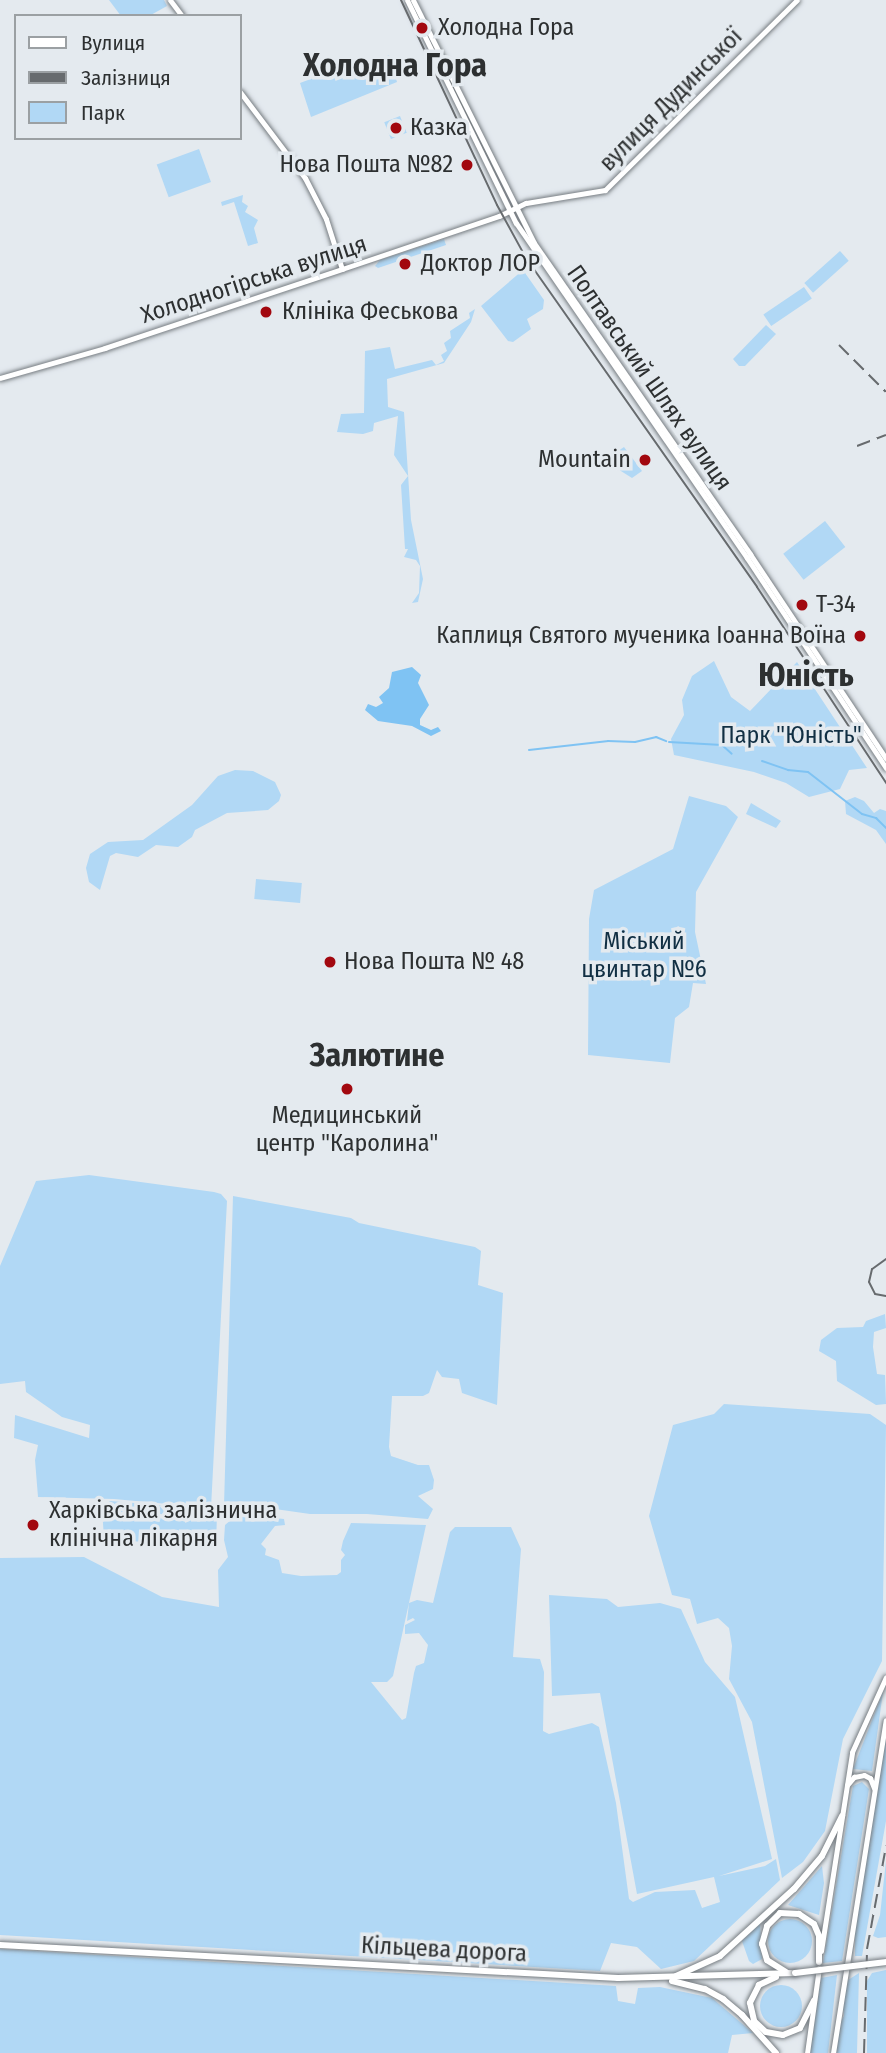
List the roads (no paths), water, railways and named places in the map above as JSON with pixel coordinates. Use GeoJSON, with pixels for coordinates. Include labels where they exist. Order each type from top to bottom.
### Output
{"type":"FeatureCollection","features":[{"type":"Feature","properties":{"kind":"highway"},"geometry":{"type":"LineString","coordinates":[[660,1979],[701,1967],[737,1943],[818,1862],[842,1816]]}},
{"type":"Feature","properties":{"kind":"highway"},"geometry":{"type":"LineString","coordinates":[[792,1973],[769,1962],[762,1948],[765,1929],[780,1913],[799,1913],[814,1924],[819,1934],[820,1962]]}},
{"type":"Feature","properties":{"kind":"highway","name":"Кільцева дорога"},"geometry":{"type":"LineString","coordinates":[[0,1945],[660,1979],[792,1973],[886,1962]]}},
{"type":"Feature","properties":{"kind":"highway"},"geometry":{"type":"LineString","coordinates":[[792,1973],[766,1980],[755,1990],[750,2010],[759,2026],[776,2036],[794,2032],[806,2022],[814,2000]]}},
{"type":"Feature","properties":{"kind":"highway"},"geometry":{"type":"LineString","coordinates":[[660,1979],[702,1988],[717,1995],[742,2015],[776,2053]]}},
{"type":"Feature","properties":{"kind":"main road","name":"Полтавський Шлях вулиця"},"geometry":{"type":"LineString","coordinates":[[407,0],[509,211],[885,764]]}},
{"type":"Feature","properties":{"kind":"main road","name":"Полтавський Шлях вулиця"},"geometry":{"type":"LineString","coordinates":[[413,0],[534,243],[750,554],[885,764]]}},
{"type":"Feature","properties":{"kind":"main road","name":"вулиця Дудинської"},"geometry":{"type":"LineString","coordinates":[[516,208],[526,202],[605,190],[797,0]]}},
{"type":"Feature","properties":{"kind":"main road"},"geometry":{"type":"LineString","coordinates":[[242,95],[305,178],[327,219],[342,269]]}},
{"type":"Feature","properties":{"kind":"main road","name":"Холодногірська вулиця"},"geometry":{"type":"LineString","coordinates":[[0,378],[105,348],[516,208]]}},
{"type":"Feature","properties":{"kind":"main road"},"geometry":{"type":"LineString","coordinates":[[807,2053],[854,1745],[886,1677]]}},
{"type":"Feature","properties":{"kind":"main road"},"geometry":{"type":"LineString","coordinates":[[833,2053],[886,1720]]}},
{"type":"Feature","properties":{"kind":"main road"},"geometry":{"type":"LineString","coordinates":[[846,1787],[854,1777],[864,1775],[872,1780],[875,1791]]}},
{"type":"Feature","properties":{"kind":"waterway"},"geometry":{"type":"LineString","coordinates":[[529,750],[608,741],[635,742],[656,737],[666,741]]}},
{"type":"Feature","properties":{"kind":"waterway"},"geometry":{"type":"LineString","coordinates":[[669,742],[722,745],[732,754]]}},
{"type":"Feature","properties":{"kind":"waterway"},"geometry":{"type":"LineString","coordinates":[[762,761],[788,770],[808,772],[862,814],[876,818],[886,828]]}},
{"type":"Feature","properties":{"kind":"tram line"},"geometry":{"type":"LineString","coordinates":[[401,0],[497,205],[526,258],[757,587],[886,783]]}},
{"type":"Feature","properties":{"kind":"tram line"},"geometry":{"type":"LineString","coordinates":[[886,1259],[872,1269],[869,1282],[875,1294],[886,1296]]}},
{"type":"Feature","properties":{"kind":"railway"},"geometry":{"type":"LineString","coordinates":[[839,345],[886,392]]}},
{"type":"Feature","properties":{"kind":"railway"},"geometry":{"type":"LineString","coordinates":[[857,446],[886,435]]}},
{"type":"Feature","properties":{"kind":"railway"},"geometry":{"type":"LineString","coordinates":[[864,2053],[867,1949],[886,1846]]}},
{"type":"Feature","properties":{"kind":"place","name":"Холодна Гора"},"geometry":{"type":"Point","coordinates":[422,28]}},
{"type":"Feature","properties":{"kind":"place","name":"Казка"},"geometry":{"type":"Point","coordinates":[396,128]}},
{"type":"Feature","properties":{"kind":"place","name":"Нова Пошта №82"},"geometry":{"type":"Point","coordinates":[467,165]}},
{"type":"Feature","properties":{"kind":"place","name":"Доктор ЛОР"},"geometry":{"type":"Point","coordinates":[405,264]}},
{"type":"Feature","properties":{"kind":"place","name":"Клініка Феськова"},"geometry":{"type":"Point","coordinates":[266,312]}},
{"type":"Feature","properties":{"kind":"place","name":"Mountain"},"geometry":{"type":"Point","coordinates":[645,460]}},
{"type":"Feature","properties":{"kind":"place","name":"T-34"},"geometry":{"type":"Point","coordinates":[802,605]}},
{"type":"Feature","properties":{"kind":"place","name":"Каплиця Святого мученика Іоанна Воїна"},"geometry":{"type":"Point","coordinates":[860,636]}},
{"type":"Feature","properties":{"kind":"place","name":"Нова Пошта № 48"},"geometry":{"type":"Point","coordinates":[330,962]}},
{"type":"Feature","properties":{"kind":"place","name":"Медицинський центр \"Каролина\""},"geometry":{"type":"Point","coordinates":[347,1089]}},
{"type":"Feature","properties":{"kind":"place","name":"Харківська залізнична клінічна лікарня"},"geometry":{"type":"Point","coordinates":[33,1525]}},
{"type":"Feature","properties":{"kind":"district","name":"Холодна Гора"},"geometry":{"type":"Point","coordinates":[395,65]}},
{"type":"Feature","properties":{"kind":"district","name":"Юність"},"geometry":{"type":"Point","coordinates":[806,675]}},
{"type":"Feature","properties":{"kind":"district","name":"Залютине"},"geometry":{"type":"Point","coordinates":[377,1055]}},
{"type":"Feature","properties":{"kind":"park label","name":"Парк \"Юність\""},"geometry":{"type":"Point","coordinates":[791,736]}},
{"type":"Feature","properties":{"kind":"park label","name":"Міський цвинтар №6"},"geometry":{"type":"Point","coordinates":[644,956]}}]}
